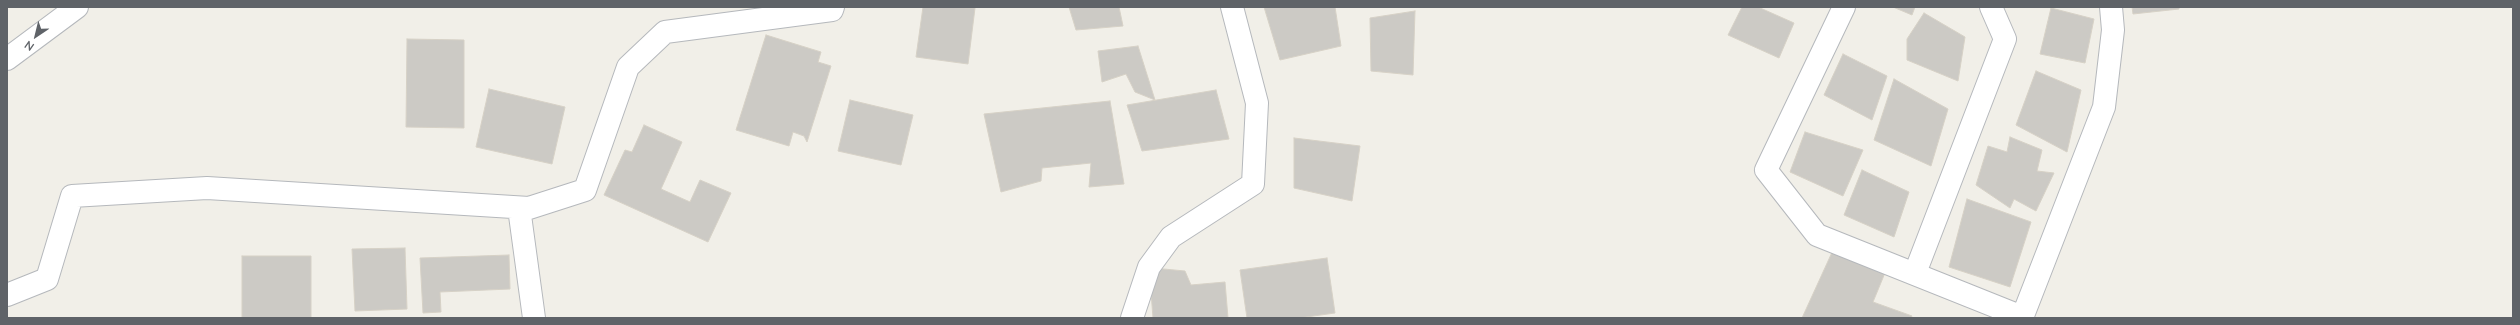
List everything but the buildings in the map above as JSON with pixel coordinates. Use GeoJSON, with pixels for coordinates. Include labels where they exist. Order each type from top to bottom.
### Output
{"type":"FeatureCollection","features":[{"type":"Feature","properties":{"kind":"street"},"geometry":{"type":"LineString","coordinates":[[7,59],[77,7]]}},
{"type":"Feature","properties":{"kind":"street"},"geometry":{"type":"LineString","coordinates":[[7,295],[46,279],[72,196],[207,188],[530,208],[585,190],[628,67],[665,32],[832,10],[833,7]]}},
{"type":"Feature","properties":{"kind":"street"},"geometry":{"type":"LineString","coordinates":[[1132,318],[1149,267],[1171,237],[1253,184],[1257,103],[1232,7]]}},
{"type":"Feature","properties":{"kind":"street"},"geometry":{"type":"LineString","coordinates":[[1844,7],[1766,170],[1817,235],[2022,317],[2104,107],[2113,30],[2111,7]]}},
{"type":"Feature","properties":{"kind":"street"},"geometry":{"type":"LineString","coordinates":[[1915,273],[2006,39],[1991,7]]}},
{"type":"Feature","properties":{"kind":"street"},"geometry":{"type":"LineString","coordinates":[[519,208],[534,318]]}}]}
